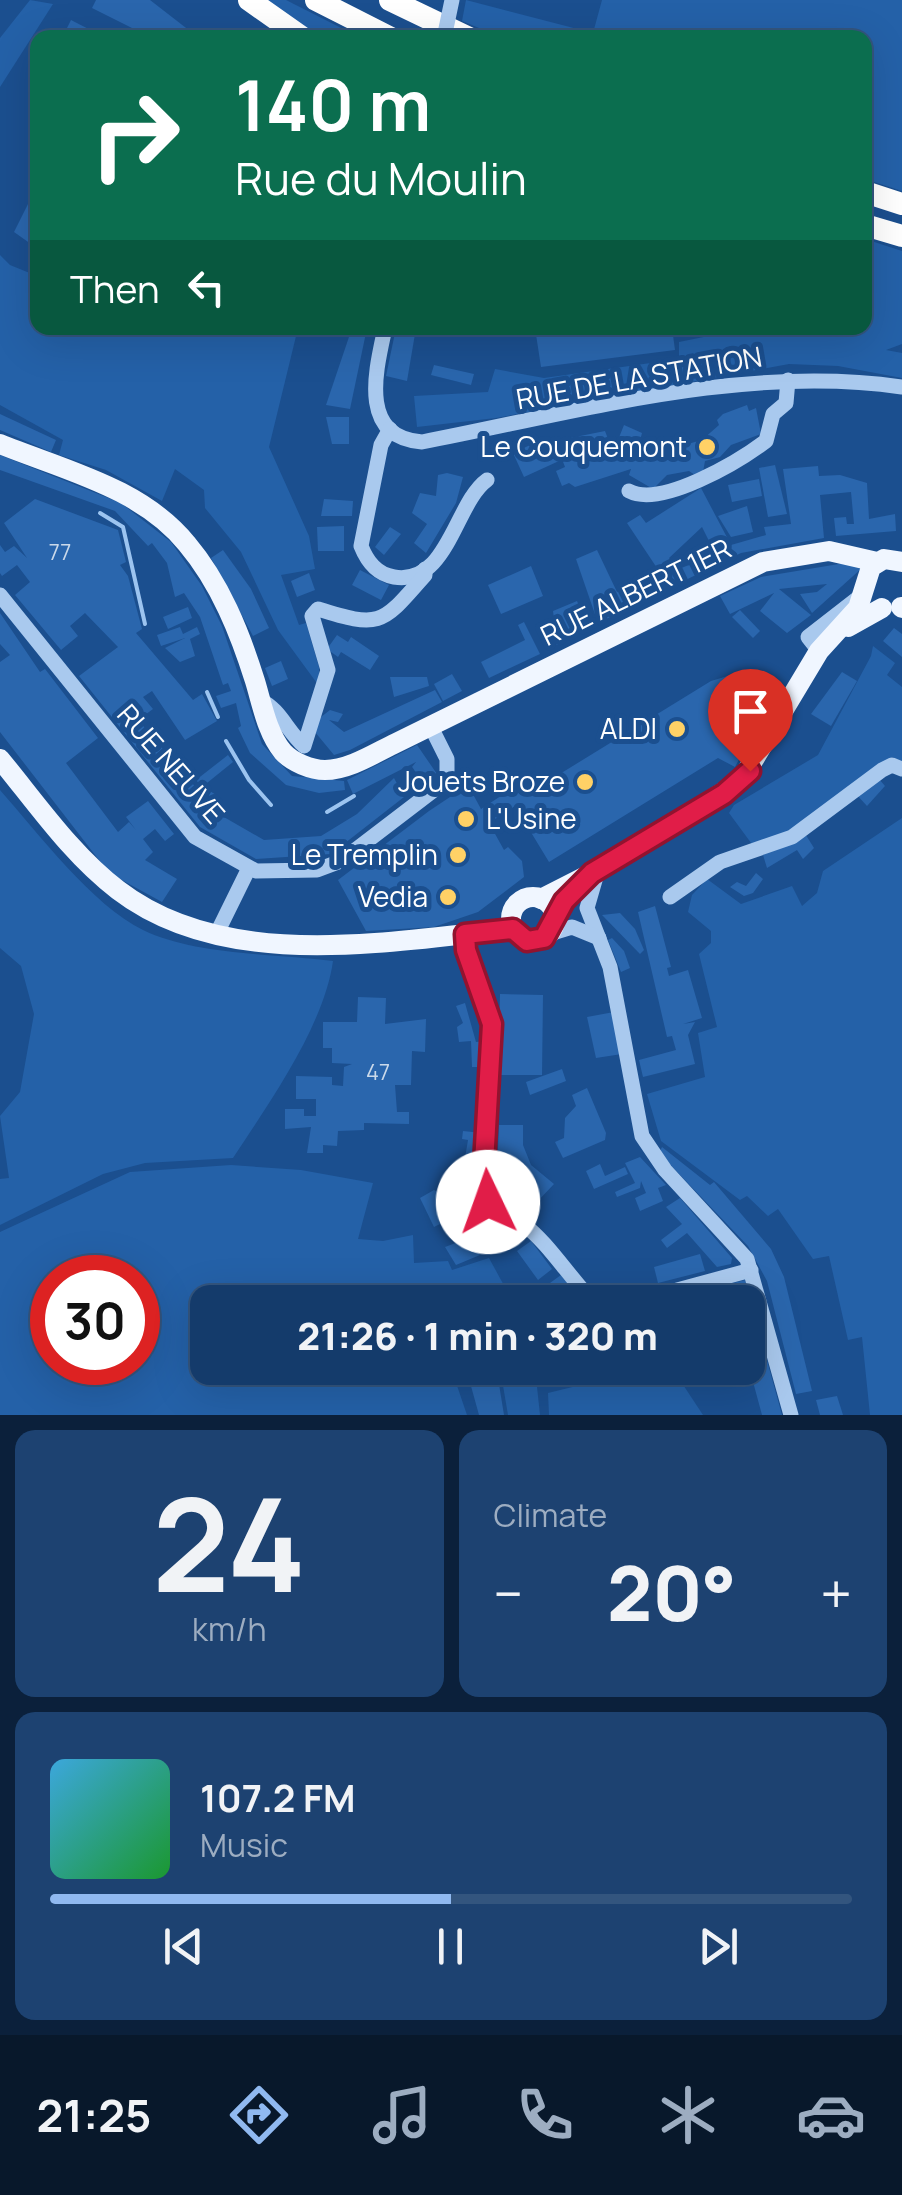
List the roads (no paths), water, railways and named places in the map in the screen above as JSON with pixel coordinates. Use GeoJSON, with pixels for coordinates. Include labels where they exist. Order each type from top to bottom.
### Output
{"type":"FeatureCollection","features":[{"type":"Feature","properties":{"kind":"highway"},"geometry":{"type":"LineString","coordinates":[[249,0],[292,30]]}},
{"type":"Feature","properties":{"kind":"highway"},"geometry":{"type":"LineString","coordinates":[[316,0],[375,30]]}},
{"type":"Feature","properties":{"kind":"highway"},"geometry":{"type":"LineString","coordinates":[[390,0],[452,30]]}},
{"type":"Feature","properties":{"kind":"highway"},"geometry":{"type":"LineString","coordinates":[[872,194],[902,204]]}},
{"type":"Feature","properties":{"kind":"highway"},"geometry":{"type":"LineString","coordinates":[[872,226],[902,236]]}},
{"type":"Feature","properties":{"kind":"main road","name":"RUE ALBERT 1ER"},"geometry":{"type":"LineString","coordinates":[[0,444],[132,497],[166,521],[189,546],[237,628],[260,700],[284,752],[300,764],[325,770],[352,764],[763,562],[829,551],[877,562],[902,562]]}},
{"type":"Feature","properties":{"kind":"main road"},"geometry":{"type":"LineString","coordinates":[[548,916],[519,902],[511,914],[513,929],[527,941],[595,871],[741,781],[819,650],[842,630],[866,593],[867,572],[877,562]]}},
{"type":"Feature","properties":{"kind":"main road"},"geometry":{"type":"LineString","coordinates":[[866,593],[897,607]]}},
{"type":"Feature","properties":{"kind":"main road"},"geometry":{"type":"LineString","coordinates":[[842,630],[897,607]]}},
{"type":"Feature","properties":{"kind":"main road"},"geometry":{"type":"LineString","coordinates":[[0,760],[84,859],[118,890],[178,926],[216,935],[380,945],[465,942],[513,929]]}},
{"type":"Feature","properties":{"kind":"street"},"geometry":{"type":"LineString","coordinates":[[446,30],[452,0]]}},
{"type":"Feature","properties":{"kind":"street"},"geometry":{"type":"LineString","coordinates":[[384,335],[373,392],[378,412],[390,429],[370,492],[361,546],[366,560],[386,574],[408,577],[425,569],[440,553],[474,490],[487,480]]}},
{"type":"Feature","properties":{"kind":"street"},"geometry":{"type":"LineString","coordinates":[[629,490],[655,497],[736,463],[766,441],[773,414],[786,403],[788,380]]}},
{"type":"Feature","properties":{"kind":"street","name":"RUE DE LA STATION"},"geometry":{"type":"LineString","coordinates":[[390,429],[408,441],[422,442],[551,417],[788,380],[902,387]]}},
{"type":"Feature","properties":{"kind":"street"},"geometry":{"type":"LineString","coordinates":[[260,700],[274,707],[285,730],[304,746],[328,670],[312,616],[318,609],[368,622],[382,620],[424,575],[425,569]]}},
{"type":"Feature","properties":{"kind":"street"},"geometry":{"type":"LineString","coordinates":[[819,650],[808,637],[866,593]]}},
{"type":"Feature","properties":{"kind":"street","name":"RUE NEUVE"},"geometry":{"type":"LineString","coordinates":[[0,595],[194,837],[249,868],[318,870],[341,861],[428,797],[447,780],[449,772],[430,725]]}},
{"type":"Feature","properties":{"kind":"street"},"geometry":{"type":"LineString","coordinates":[[670,897],[720,862],[792,837],[882,770],[892,765],[902,768]]}},
{"type":"Feature","properties":{"kind":"street"},"geometry":{"type":"LineString","coordinates":[[216,935],[249,868]]}},
{"type":"Feature","properties":{"kind":"street"},"geometry":{"type":"LineString","coordinates":[[595,871],[587,908],[610,967],[645,1145],[729,1236],[751,1270],[791,1415]]}},
{"type":"Feature","properties":{"kind":"street"},"geometry":{"type":"LineString","coordinates":[[548,916],[599,938]]}},
{"type":"Feature","properties":{"kind":"street"},"geometry":{"type":"LineString","coordinates":[[465,942],[492,1024],[483,1181],[488,1202],[479,1220],[486,1241]]}},
{"type":"Feature","properties":{"kind":"street"},"geometry":{"type":"LineString","coordinates":[[460,1195],[488,1202],[524,1220],[579,1285]]}},
{"type":"Feature","properties":{"kind":"street"},"geometry":{"type":"LineString","coordinates":[[696,1285],[751,1270]]}},
{"type":"Feature","properties":{"kind":"waterway"},"geometry":{"type":"LineString","coordinates":[[100,513],[123,527],[145,624]]}},
{"type":"Feature","properties":{"kind":"waterway"},"geometry":{"type":"LineString","coordinates":[[207,692],[218,717]]}},
{"type":"Feature","properties":{"kind":"waterway"},"geometry":{"type":"LineString","coordinates":[[226,741],[249,780],[271,805]]}},
{"type":"Feature","properties":{"kind":"waterway"},"geometry":{"type":"LineString","coordinates":[[327,812],[354,796]]}},
{"type":"Feature","properties":{"kind":"place","name":"Le Couquemont"},"geometry":{"type":"Point","coordinates":[707,447]}},
{"type":"Feature","properties":{"kind":"place","name":"ALDI"},"geometry":{"type":"Point","coordinates":[677,729]}},
{"type":"Feature","properties":{"kind":"place","name":"Jouets Broze"},"geometry":{"type":"Point","coordinates":[585,782]}},
{"type":"Feature","properties":{"kind":"place","name":"L'Usine"},"geometry":{"type":"Point","coordinates":[466,819]}},
{"type":"Feature","properties":{"kind":"place","name":"Le Tremplin"},"geometry":{"type":"Point","coordinates":[458,855]}},
{"type":"Feature","properties":{"kind":"place","name":"Vedia"},"geometry":{"type":"Point","coordinates":[448,897]}}]}
